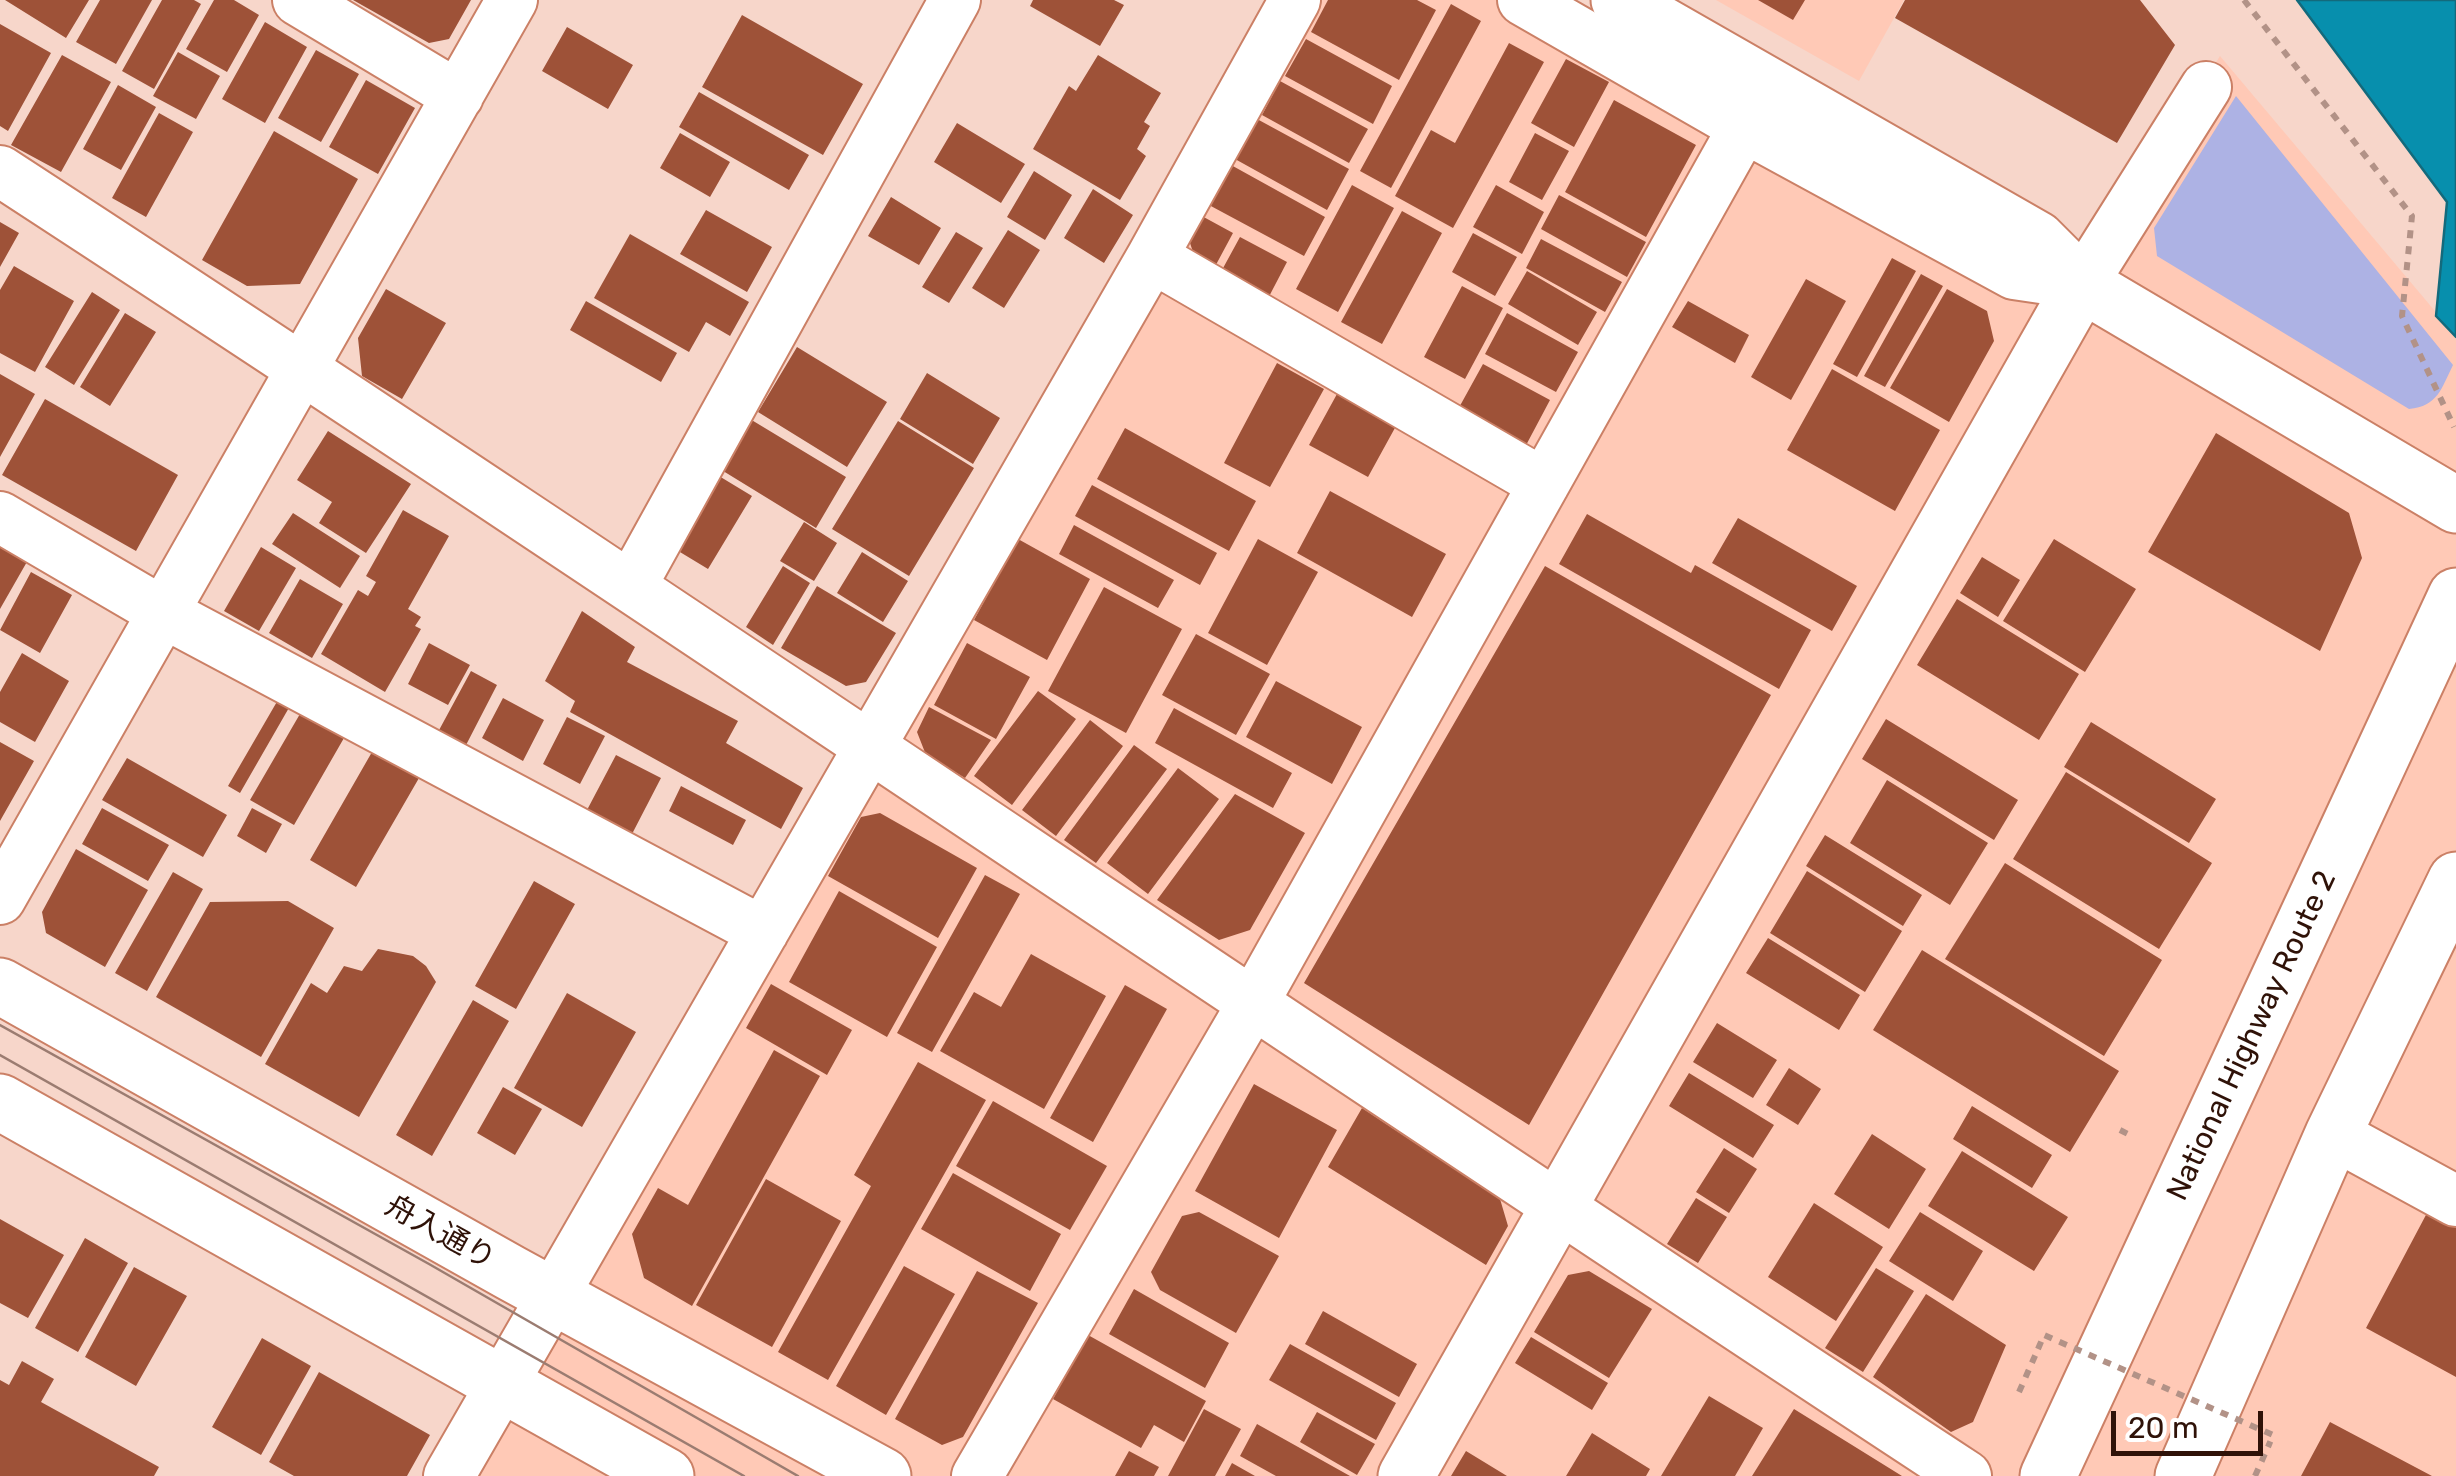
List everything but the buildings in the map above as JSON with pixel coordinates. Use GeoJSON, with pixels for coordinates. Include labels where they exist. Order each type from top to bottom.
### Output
{"type":"FeatureCollection","features":[{"type":"Feature","properties":{"kind":"main road"},"geometry":{"type":"LineString","coordinates":[[1619,0],[2036,238],[2082,284],[2456,505]]}},
{"type":"Feature","properties":{"kind":"main road"},"geometry":{"type":"LineString","coordinates":[[1406,1476],[2082,284]]}},
{"type":"Feature","properties":{"kind":"main road","name":"National Highway Route 2"},"geometry":{"type":"LineString","coordinates":[[2048,1476],[2456,596]]}},
{"type":"Feature","properties":{"kind":"main road"},"geometry":{"type":"LineString","coordinates":[[2183,1476],[2334,1134],[2456,880]]}},
{"type":"Feature","properties":{"kind":"main road","name":"舟入通り"},"geometry":{"type":"LineString","coordinates":[[0,986],[883,1476]]}},
{"type":"Feature","properties":{"kind":"main road"},"geometry":{"type":"LineString","coordinates":[[0,1102],[666,1476]]}},
{"type":"Feature","properties":{"kind":"street"},"geometry":{"type":"LineString","coordinates":[[298,0],[458,96]]}},
{"type":"Feature","properties":{"kind":"street"},"geometry":{"type":"LineString","coordinates":[[0,899],[512,0]]}},
{"type":"Feature","properties":{"kind":"street"},"geometry":{"type":"LineString","coordinates":[[631,586],[954,0]]}},
{"type":"Feature","properties":{"kind":"street"},"geometry":{"type":"LineString","coordinates":[[449,1476],[1152,258],[1295,0]]}},
{"type":"Feature","properties":{"kind":"street"},"geometry":{"type":"LineString","coordinates":[[1523,0],[1744,128],[2014,274],[2082,284],[2206,87]]}},
{"type":"Feature","properties":{"kind":"street"},"geometry":{"type":"LineString","coordinates":[[977,1476],[1253,1004],[1744,128]]}},
{"type":"Feature","properties":{"kind":"street"},"geometry":{"type":"LineString","coordinates":[[0,171],[303,368],[1560,1210],[1966,1476]]}},
{"type":"Feature","properties":{"kind":"street"},"geometry":{"type":"LineString","coordinates":[[1152,258],[1544,484]]}},
{"type":"Feature","properties":{"kind":"street"},"geometry":{"type":"LineString","coordinates":[[0,516],[164,613],[763,932]]}},
{"type":"Feature","properties":{"kind":"street"},"geometry":{"type":"LineString","coordinates":[[2334,1134],[2456,1201]]}},
{"type":"Feature","properties":{"kind":"path"},"geometry":{"type":"LineString","coordinates":[[2244,0],[2412,216],[2402,316],[2454,427]]}},
{"type":"Feature","properties":{"kind":"path"},"geometry":{"type":"LineString","coordinates":[[2120,1130],[2132,1136]]}},
{"type":"Feature","properties":{"kind":"path"},"geometry":{"type":"LineString","coordinates":[[2019,1392],[2044,1335],[2273,1435],[2254,1476]]}},
{"type":"Feature","properties":{"kind":"shaded area"},"geometry":{"type":"Polygon","coordinates":[[[1292,0],[1575,0],[2071,297],[2220,56],[2456,336],[2456,1476],[476,1476],[1292,0]]]}},
{"type":"Feature","properties":{"kind":"shaded area"},"geometry":{"type":"Polygon","coordinates":[[[1716,0],[1904,0],[1859,81],[1716,0]]]}},
{"type":"Feature","properties":{"kind":"shaded area"},"geometry":{"type":"Polygon","coordinates":[[[2297,0],[2456,0],[2456,337],[2436,316],[2447,202],[2297,0]]]}},
{"type":"Feature","properties":{"kind":"shaded area"},"geometry":{"type":"Polygon","coordinates":[[[2236,96],[2453,365],[2433,400],[2409,409],[2157,256],[2154,228],[2236,96]]]}},
{"type":"Feature","properties":{"kind":"tram line"},"geometry":{"type":"LineString","coordinates":[[0,1025],[429,1264],[798,1476]]}},
{"type":"Feature","properties":{"kind":"tram line"},"geometry":{"type":"LineString","coordinates":[[0,1055],[744,1476]]}}]}
